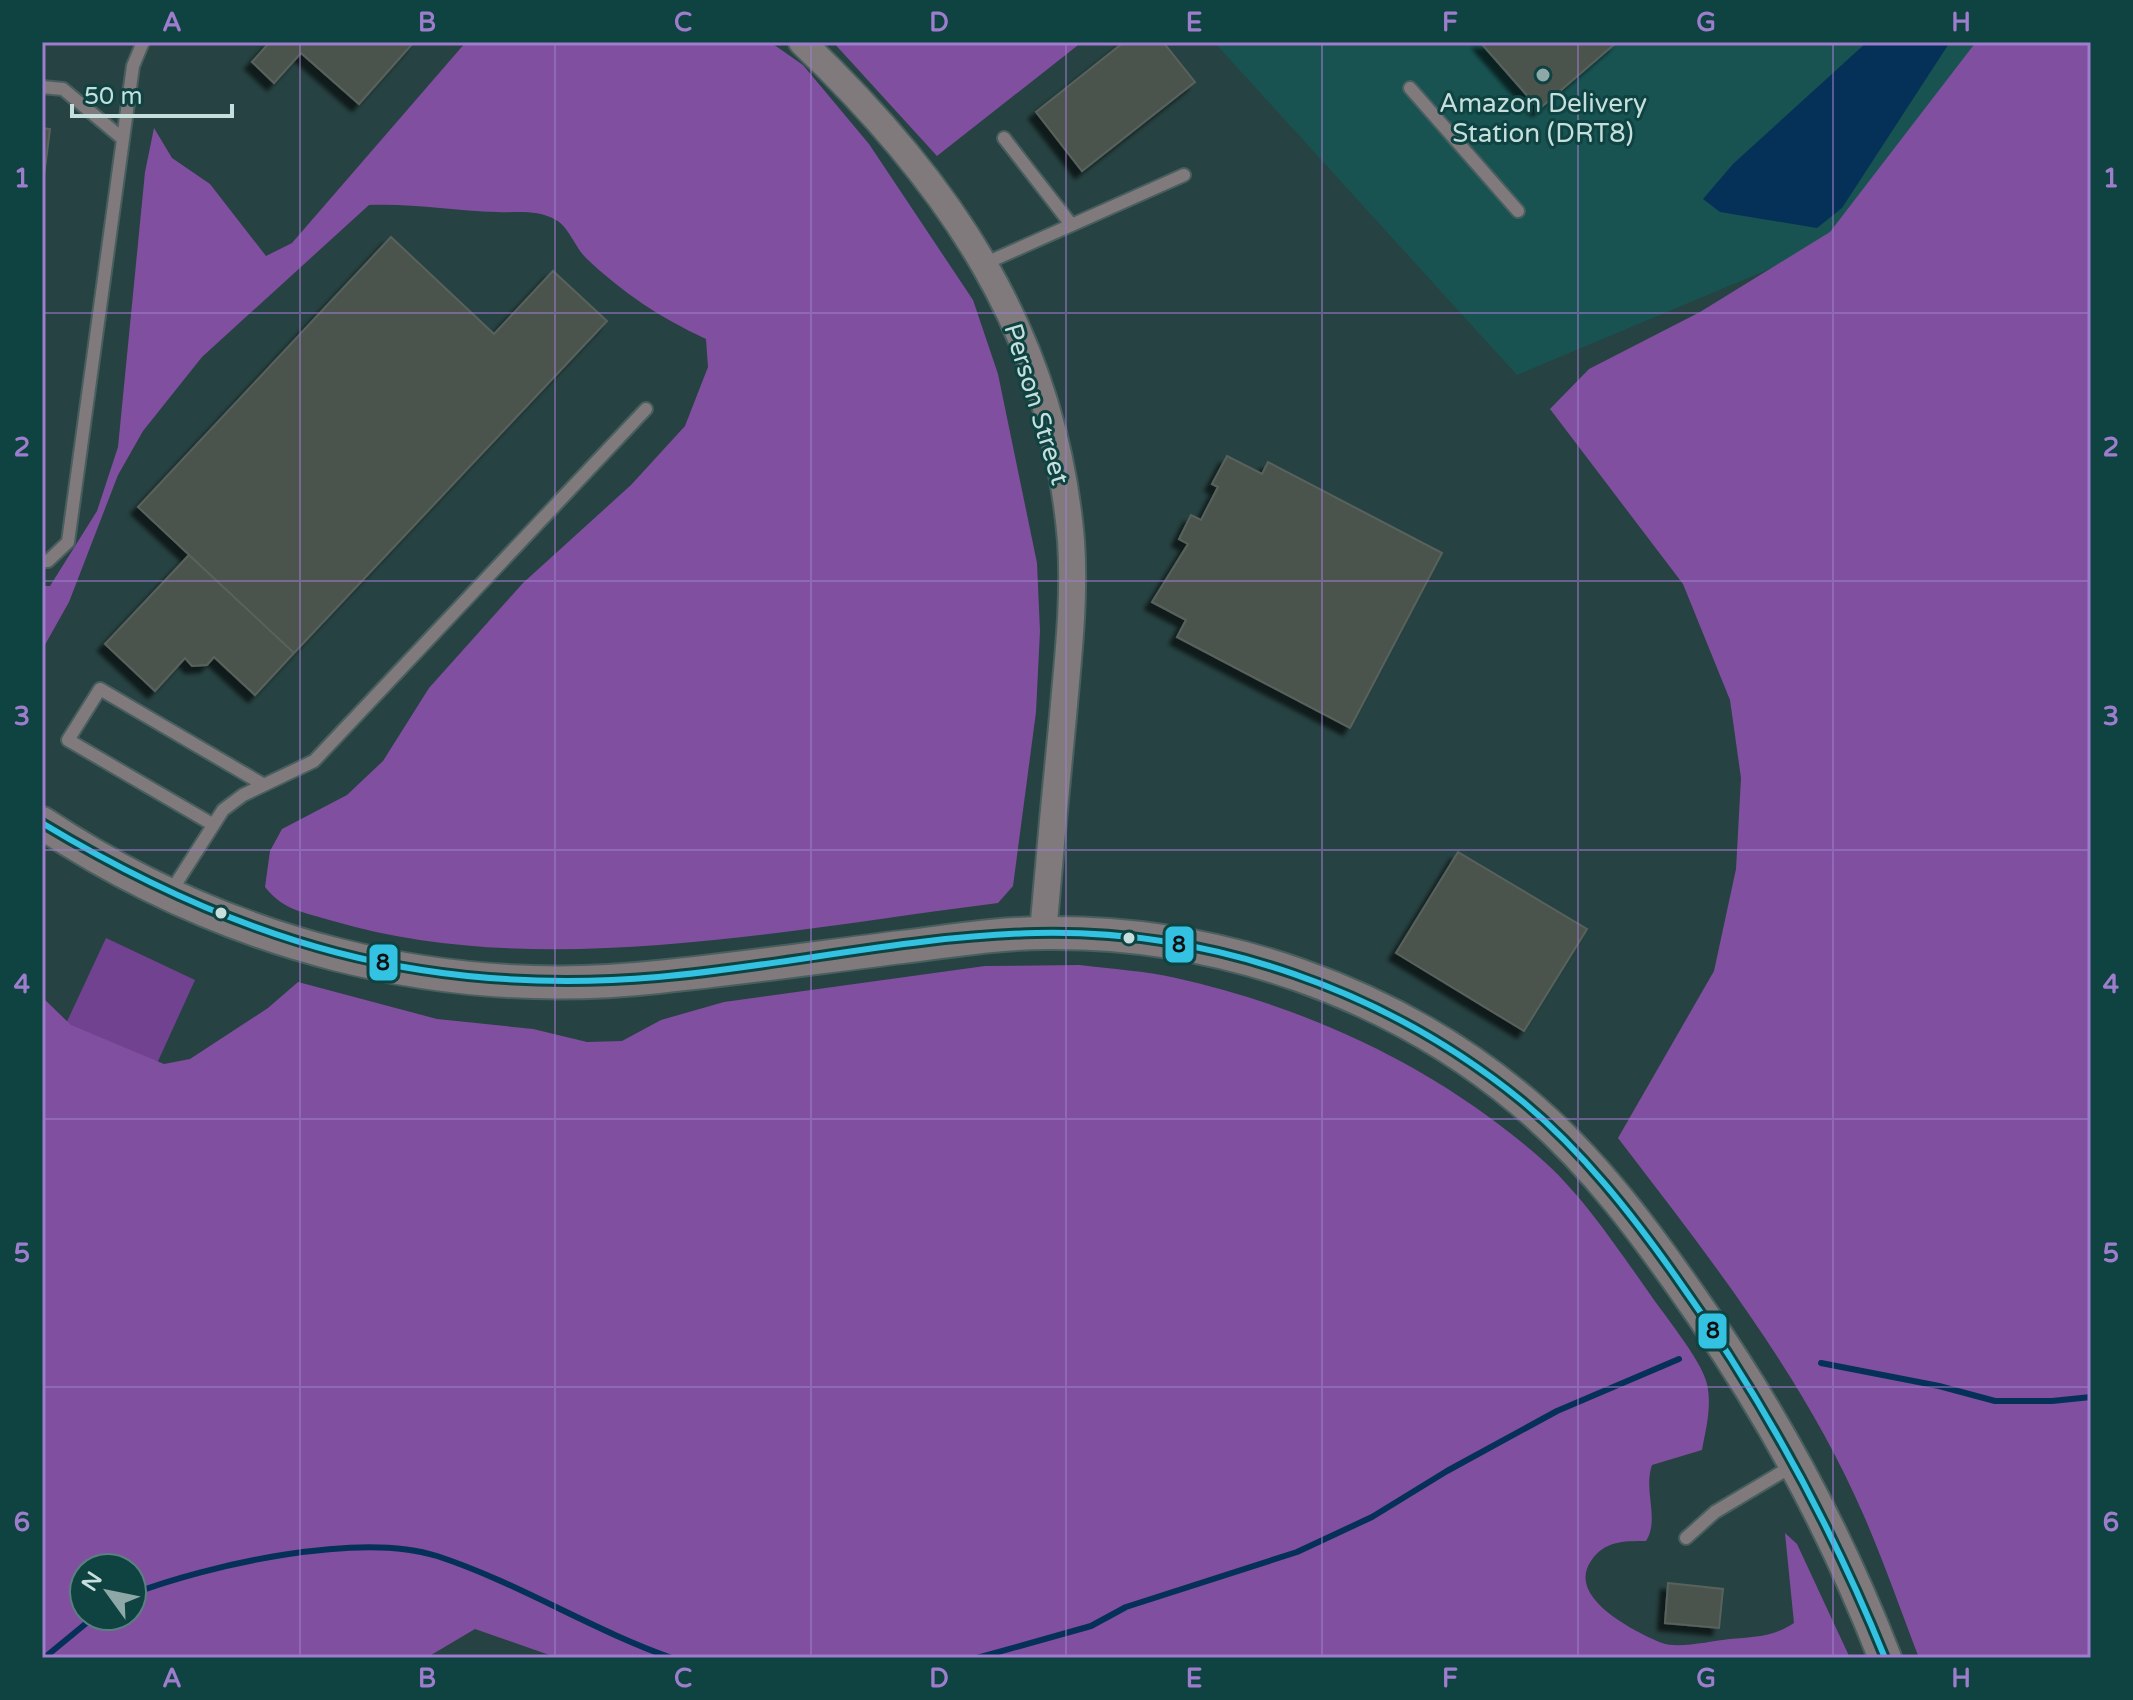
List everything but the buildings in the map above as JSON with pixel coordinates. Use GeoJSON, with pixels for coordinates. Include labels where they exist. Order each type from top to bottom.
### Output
{"type":"FeatureCollection","features":[{"type":"Feature","properties":{"kind":"street","name":"Person Street"},"geometry":{"type":"LineString","coordinates":[[802,42],[890,129],[946,201],[986,263],[1035,380],[1055,449],[1071,542],[1071,624],[1043,933]]}},
{"type":"Feature","properties":{"kind":"street"},"geometry":{"type":"LineString","coordinates":[[42,823],[89,854],[168,896],[259,934],[314,951],[431,976],[500,981],[630,980],[971,938],[1043,933],[1111,934],[1167,941],[1260,962],[1364,1003],[1411,1027],[1493,1079],[1567,1142],[1610,1188],[1745,1377],[1797,1464],[1842,1553],[1885,1658]]}},
{"type":"Feature","properties":{"kind":"lane"},"geometry":{"type":"LineString","coordinates":[[42,561],[48,561],[68,542],[133,66],[143,42]]}},
{"type":"Feature","properties":{"kind":"lane"},"geometry":{"type":"LineString","coordinates":[[42,87],[63,89],[123,139]]}},
{"type":"Feature","properties":{"kind":"lane"},"geometry":{"type":"LineString","coordinates":[[1410,88],[1518,211]]}},
{"type":"Feature","properties":{"kind":"lane"},"geometry":{"type":"LineString","coordinates":[[1004,138],[1070,223]]}},
{"type":"Feature","properties":{"kind":"lane"},"geometry":{"type":"LineString","coordinates":[[986,263],[1070,223],[1184,175]]}},
{"type":"Feature","properties":{"kind":"lane"},"geometry":{"type":"LineString","coordinates":[[168,896],[223,810],[264,785],[314,761],[646,409]]}},
{"type":"Feature","properties":{"kind":"lane"},"geometry":{"type":"LineString","coordinates":[[212,824],[68,740],[100,689],[264,785]]}},
{"type":"Feature","properties":{"kind":"lane"},"geometry":{"type":"LineString","coordinates":[[1686,1538],[1715,1512],[1797,1464]]}},
{"type":"Feature","properties":{"kind":"shaded area"},"geometry":{"type":"Polygon","coordinates":[[[466,42],[770,42],[803,65],[869,144],[973,300],[998,374],[1037,563],[1040,631],[1036,712],[1013,886],[998,903],[664,945],[579,949],[494,948],[412,939],[333,921],[287,906],[265,887],[270,851],[282,829],[347,795],[383,761],[429,688],[523,583],[631,485],[685,426],[708,367],[706,339],[657,313],[628,293],[586,258],[560,223],[541,214],[369,205],[202,357],[143,431],[118,475],[69,602],[42,650],[42,586],[50,586],[97,511],[118,447],[145,172],[154,128],[172,158],[210,184],[266,256],[292,243],[466,42]]]}},
{"type":"Feature","properties":{"kind":"shaded area"},"geometry":{"type":"Polygon","coordinates":[[[833,42],[1082,42],[937,156],[833,42]]]}},
{"type":"Feature","properties":{"kind":"shaded area"},"geometry":{"type":"Polygon","coordinates":[[[1214,42],[1996,42],[1838,240],[1517,375],[1214,42]]]}},
{"type":"Feature","properties":{"kind":"shaded area"},"geometry":{"type":"Polygon","coordinates":[[[1867,42],[1950,42],[1842,208],[1817,228],[1720,212],[1703,199],[1733,164],[1867,42]]]}},
{"type":"Feature","properties":{"kind":"shaded area"},"geometry":{"type":"Polygon","coordinates":[[[1976,42],[2091,42],[2091,1658],[1919,1658],[1864,1516],[1813,1415],[1720,1273],[1618,1138],[1714,971],[1736,869],[1741,778],[1730,700],[1683,584],[1550,409],[1589,369],[1700,312],[1830,232],[1976,42]]]}},
{"type":"Feature","properties":{"kind":"shaded area"},"geometry":{"type":"Polygon","coordinates":[[[106,938],[195,980],[154,1070],[64,1028],[106,938]]]}},
{"type":"Feature","properties":{"kind":"shaded area"},"geometry":{"type":"Polygon","coordinates":[[[1080,965],[1164,976],[1274,1006],[1368,1044],[1413,1068],[1498,1124],[1553,1170],[1608,1235],[1704,1374],[1709,1409],[1702,1450],[1652,1465],[1649,1485],[1650,1532],[1646,1541],[1615,1544],[1596,1554],[1586,1574],[1587,1587],[1595,1600],[1620,1621],[1669,1645],[1771,1634],[1794,1623],[1785,1533],[1797,1544],[1850,1658],[558,1658],[475,1629],[426,1658],[54,1658],[42,1654],[42,997],[71,1025],[164,1064],[190,1059],[268,1008],[298,982],[437,1019],[533,1029],[587,1042],[622,1041],[661,1020],[724,1002],[985,966],[1080,965]]]}},
{"type":"Feature","properties":{"kind":"waterway"},"geometry":{"type":"LineString","coordinates":[[977,1658],[1091,1626],[1126,1607],[1297,1552],[1372,1517],[1447,1471],[1557,1411],[1679,1359]]}},
{"type":"Feature","properties":{"kind":"waterway"},"geometry":{"type":"LineString","coordinates":[[1821,1363],[1939,1386],[1995,1401],[2091,1397]]}},
{"type":"Feature","properties":{"kind":"waterway"},"geometry":{"type":"LineString","coordinates":[[148,1588],[201,1572],[284,1555],[326,1549],[405,1549],[467,1567],[672,1658]]}},
{"type":"Feature","properties":{"kind":"waterway"},"geometry":{"type":"LineString","coordinates":[[44,1658],[76,1632]]}},
{"type":"Feature","properties":{"kind":"transit line","name":"8"},"geometry":{"type":"LineString","coordinates":[[42,823],[116,865],[189,900],[263,930],[337,952],[413,969],[491,978],[573,981],[658,977],[988,935],[1102,935],[1167,942],[1231,955],[1294,974],[1355,998],[1413,1027],[1469,1062],[1522,1101],[1565,1141],[1623,1206],[1707,1322],[1765,1414],[1817,1509],[1885,1658]]}},
{"type":"Feature","properties":{"kind":"place","name":"Amazon Delivery Station (DRT8)"},"geometry":{"type":"Point","coordinates":[1543,75]}}]}
